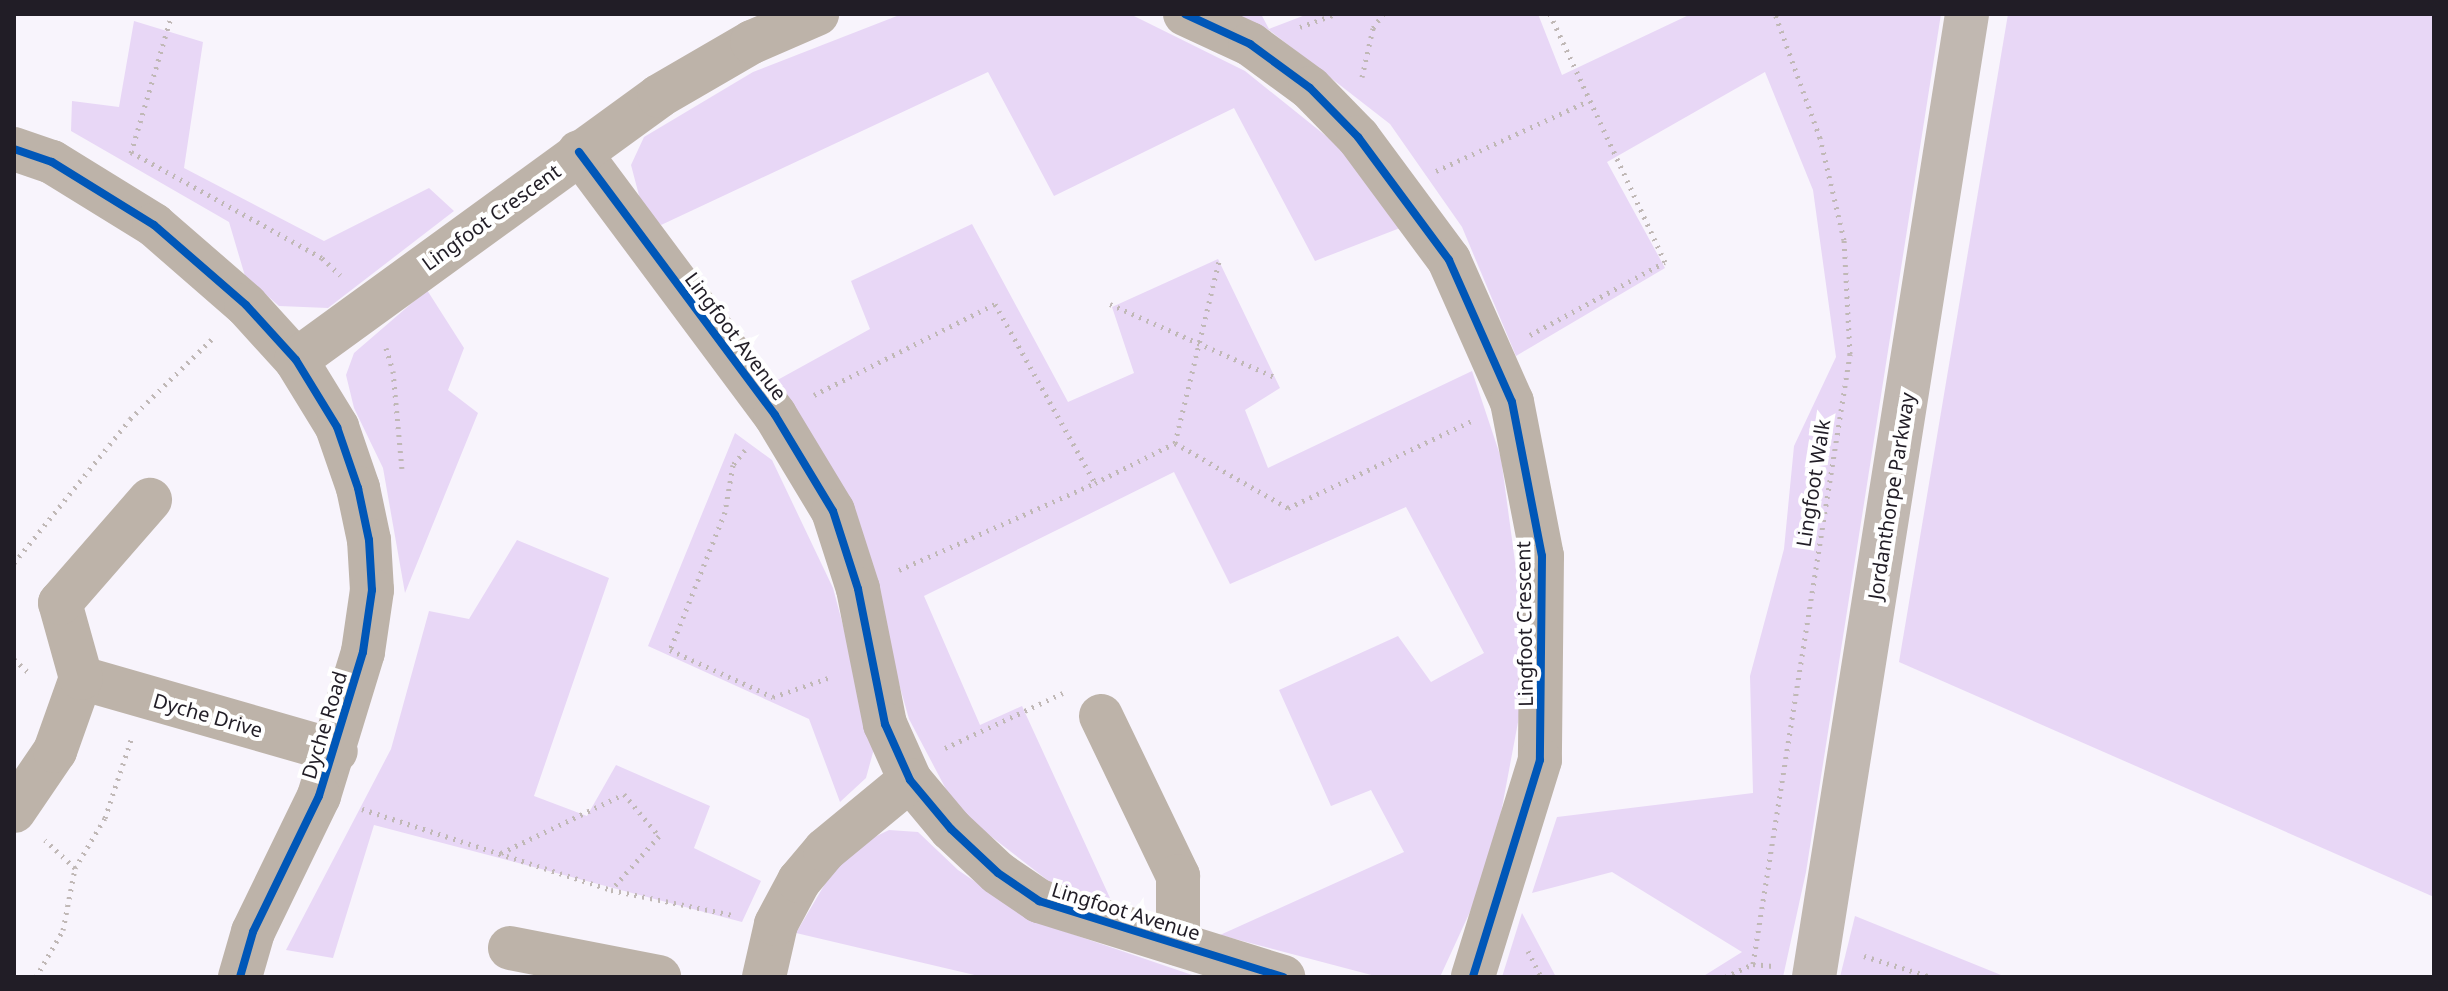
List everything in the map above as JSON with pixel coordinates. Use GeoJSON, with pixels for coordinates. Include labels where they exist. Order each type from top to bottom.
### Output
{"type":"FeatureCollection","features":[{"type":"Feature","properties":{"kind":"main road","name":"Jordanthorpe Parkway"},"geometry":{"type":"LineString","coordinates":[[1817,959],[1967,14]]}},
{"type":"Feature","properties":{"kind":"street","name":"Lingfoot Crescent"},"geometry":{"type":"LineString","coordinates":[[296,360],[659,96],[745,28],[817,14]]}},
{"type":"Feature","properties":{"kind":"street","name":"Lingfoot Crescent"},"geometry":{"type":"LineString","coordinates":[[1185,14],[1250,44],[1310,88],[1358,137],[1400,188],[1449,260],[1495,355],[1512,402],[1542,556],[1540,760],[1473,977]]}},
{"type":"Feature","properties":{"kind":"street","name":"Dyche Road"},"geometry":{"type":"LineString","coordinates":[[14,149],[52,162],[117,200],[194,256],[246,305],[296,360],[337,427],[369,540],[372,590],[363,652],[336,751],[319,796],[253,932],[240,977]]}},
{"type":"Feature","properties":{"kind":"street","name":"Lingfoot Avenue"},"geometry":{"type":"LineString","coordinates":[[579,152],[775,415],[833,511],[858,589],[869,664],[907,774],[989,864],[1039,901],[1283,977]]}},
{"type":"Feature","properties":{"kind":"street"},"geometry":{"type":"LineString","coordinates":[[24,821],[55,751],[81,678],[60,603],[150,500]]}},
{"type":"Feature","properties":{"kind":"street","name":"Dyche Drive"},"geometry":{"type":"LineString","coordinates":[[81,678],[336,751]]}},
{"type":"Feature","properties":{"kind":"street"},"geometry":{"type":"LineString","coordinates":[[1101,716],[1178,876],[1178,944]]}},
{"type":"Feature","properties":{"kind":"street"},"geometry":{"type":"LineString","coordinates":[[764,977],[776,924],[799,881],[825,850],[907,774]]}},
{"type":"Feature","properties":{"kind":"street"},"geometry":{"type":"LineString","coordinates":[[510,948],[659,977]]}},
{"type":"Feature","properties":{"kind":"path"},"geometry":{"type":"LineString","coordinates":[[117,200],[172,14]]}},
{"type":"Feature","properties":{"kind":"path"},"geometry":{"type":"LineString","coordinates":[[1358,137],[1363,67],[1373,28],[1383,14]]}},
{"type":"Feature","properties":{"kind":"path"},"geometry":{"type":"LineString","coordinates":[[1495,355],[1665,262],[1550,14]]}},
{"type":"Feature","properties":{"kind":"path"},"geometry":{"type":"LineString","coordinates":[[1400,188],[1588,101]]}},
{"type":"Feature","properties":{"kind":"path"},"geometry":{"type":"LineString","coordinates":[[858,589],[1095,483],[1175,443],[1202,342],[1219,261]]}},
{"type":"Feature","properties":{"kind":"path"},"geometry":{"type":"LineString","coordinates":[[869,664],[773,697],[670,650],[725,512],[733,465],[775,415],[995,304],[1095,483]]}},
{"type":"Feature","properties":{"kind":"path"},"geometry":{"type":"LineString","coordinates":[[1110,304],[1202,342],[1277,378]]}},
{"type":"Feature","properties":{"kind":"path"},"geometry":{"type":"LineString","coordinates":[[14,563],[130,419],[246,305]]}},
{"type":"Feature","properties":{"kind":"path"},"geometry":{"type":"LineString","coordinates":[[1175,443],[1288,508],[1512,402]]}},
{"type":"Feature","properties":{"kind":"path"},"geometry":{"type":"LineString","coordinates":[[907,774],[1087,681],[1101,716]]}},
{"type":"Feature","properties":{"kind":"path"},"geometry":{"type":"LineString","coordinates":[[36,977],[63,930],[75,868],[105,818],[145,697]]}},
{"type":"Feature","properties":{"kind":"path"},"geometry":{"type":"LineString","coordinates":[[500,854],[624,794],[659,836],[611,890]]}},
{"type":"Feature","properties":{"kind":"path"},"geometry":{"type":"LineString","coordinates":[[319,796],[611,890],[776,924]]}},
{"type":"Feature","properties":{"kind":"path"},"geometry":{"type":"LineString","coordinates":[[24,821],[75,868]]}},
{"type":"Feature","properties":{"kind":"path"},"geometry":{"type":"LineString","coordinates":[[1528,950],[1541,977]]}},
{"type":"Feature","properties":{"kind":"path"},"geometry":{"type":"LineString","coordinates":[[1817,959],[1931,977]]}},
{"type":"Feature","properties":{"kind":"shaded area"},"geometry":{"type":"Polygon","coordinates":[[[902,14],[1134,16],[1245,71],[1341,148],[1400,228],[1315,261],[1234,108],[1054,196],[988,72],[661,225],[641,203],[631,165],[644,137],[753,72],[902,14]]]}},
{"type":"Feature","properties":{"kind":"shaded area"},"geometry":{"type":"Polygon","coordinates":[[[1233,14],[1261,14],[1269,29],[1308,14],[1538,14],[1562,75],[1691,14],[1941,14],[1806,872],[1783,977],[1702,977],[1742,952],[1612,872],[1532,893],[1557,817],[1753,793],[1750,676],[1784,549],[1794,446],[1836,357],[1813,190],[1765,72],[1607,162],[1665,268],[1516,356],[1462,227],[1390,124],[1269,30],[1233,14]]]}},
{"type":"Feature","properties":{"kind":"shaded area"},"geometry":{"type":"Polygon","coordinates":[[[2008,14],[2434,14],[2434,897],[1899,662],[2008,14]]]}},
{"type":"Feature","properties":{"kind":"shaded area"},"geometry":{"type":"Polygon","coordinates":[[[134,21],[203,42],[184,168],[324,241],[429,188],[454,211],[328,308],[279,306],[245,276],[229,222],[71,131],[72,101],[119,107],[134,21]]]}},
{"type":"Feature","properties":{"kind":"shaded area"},"geometry":{"type":"Polygon","coordinates":[[[972,224],[1068,402],[1134,373],[1112,307],[1218,259],[1280,388],[1245,410],[1268,468],[1472,371],[1501,458],[1521,606],[1522,701],[1491,866],[1440,977],[1379,977],[1220,935],[1404,852],[1371,790],[1331,806],[1279,690],[1398,636],[1431,682],[1484,653],[1406,507],[1230,584],[1174,472],[924,596],[980,725],[1022,706],[1110,898],[1059,889],[957,810],[909,719],[879,613],[772,383],[870,329],[851,281],[972,224]]]}},
{"type":"Feature","properties":{"kind":"shaded area"},"geometry":{"type":"Polygon","coordinates":[[[427,290],[464,348],[448,390],[478,413],[405,593],[383,468],[354,408],[346,375],[354,353],[427,290]]]}},
{"type":"Feature","properties":{"kind":"shaded area"},"geometry":{"type":"Polygon","coordinates":[[[735,433],[772,460],[833,588],[875,745],[866,778],[840,802],[809,719],[648,646],[735,433]]]}},
{"type":"Feature","properties":{"kind":"shaded area"},"geometry":{"type":"Polygon","coordinates":[[[517,540],[609,578],[534,796],[587,816],[616,765],[710,806],[694,848],[761,881],[742,922],[374,825],[333,958],[286,950],[391,749],[429,611],[469,619],[517,540]]]}},
{"type":"Feature","properties":{"kind":"shaded area"},"geometry":{"type":"Polygon","coordinates":[[[889,830],[918,832],[958,870],[1031,920],[1198,977],[983,977],[796,933],[832,872],[856,846],[889,830]]]}},
{"type":"Feature","properties":{"kind":"shaded area"},"geometry":{"type":"Polygon","coordinates":[[[1522,913],[1556,977],[1502,977],[1522,913]]]}},
{"type":"Feature","properties":{"kind":"shaded area"},"geometry":{"type":"Polygon","coordinates":[[[1855,916],[2006,977],[1840,977],[1855,916]]]}},
{"type":"Feature","properties":{"kind":"cycle path"},"geometry":{"type":"LineString","coordinates":[[1185,14],[1250,44],[1310,88],[1358,137],[1449,260],[1512,402],[1542,556],[1540,760],[1473,977]]}},
{"type":"Feature","properties":{"kind":"cycle path"},"geometry":{"type":"LineString","coordinates":[[14,149],[52,162],[154,225],[246,305],[296,360],[337,427],[358,488],[369,540],[372,590],[363,652],[319,796],[253,932],[240,977]]}},
{"type":"Feature","properties":{"kind":"cycle path"},"geometry":{"type":"LineString","coordinates":[[579,152],[775,415],[833,511],[858,589],[885,724],[910,780],[951,829],[998,873],[1039,901],[1283,977]]}}]}
